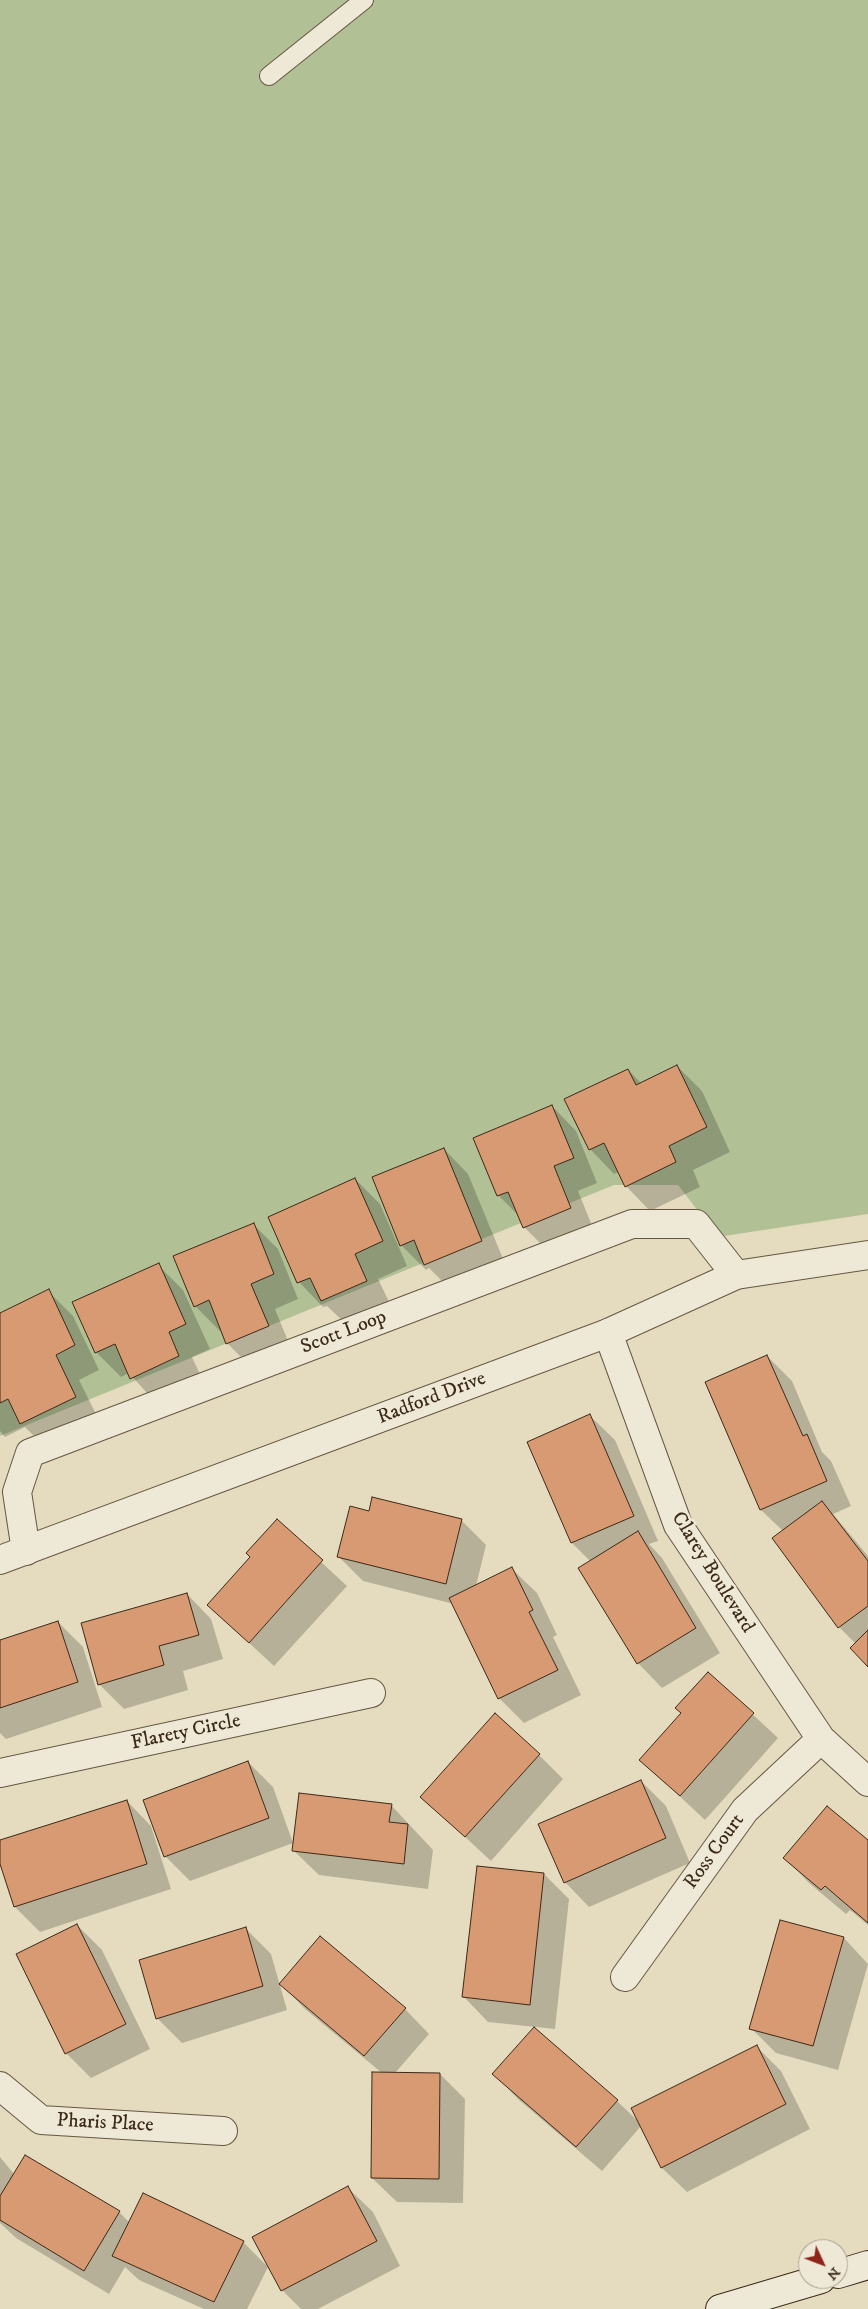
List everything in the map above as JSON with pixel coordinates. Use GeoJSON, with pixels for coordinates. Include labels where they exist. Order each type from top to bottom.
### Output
{"type":"FeatureCollection","features":[{"type":"Feature","properties":{"kind":"street","name":"Scott Loop"},"geometry":{"type":"LineString","coordinates":[[26,1551],[17,1492],[30,1453],[632,1224],[696,1224],[736,1275]]}},
{"type":"Feature","properties":{"kind":"street","name":"Radford Drive"},"geometry":{"type":"LineString","coordinates":[[0,1560],[608,1333],[736,1275],[868,1255]]}},
{"type":"Feature","properties":{"kind":"street","name":"Clarey Boulevard"},"geometry":{"type":"LineString","coordinates":[[608,1333],[678,1525],[821,1739],[868,1782]]}},
{"type":"Feature","properties":{"kind":"street","name":"Flarety Circle"},"geometry":{"type":"LineString","coordinates":[[0,1772],[371,1693]]}},
{"type":"Feature","properties":{"kind":"street","name":"Ross Court"},"geometry":{"type":"LineString","coordinates":[[625,1978],[745,1810],[821,1739]]}},
{"type":"Feature","properties":{"kind":"street","name":"Pharis Place"},"geometry":{"type":"LineString","coordinates":[[0,2086],[40,2120],[222,2131]]}},
{"type":"Feature","properties":{"kind":"street"},"geometry":{"type":"LineString","coordinates":[[848,2271],[868,2265]]}},
{"type":"Feature","properties":{"kind":"street"},"geometry":{"type":"LineString","coordinates":[[720,2309],[798,2286]]}},
{"type":"Feature","properties":{"kind":"lane"},"geometry":{"type":"LineString","coordinates":[[269,76],[364,0]]}},
{"type":"Feature","properties":{"kind":"green space"},"geometry":{"type":"Polygon","coordinates":[[[0,0],[868,0],[868,1214],[718,1237],[678,1185],[614,1185],[0,1436],[0,0]]]}},
{"type":"Feature","properties":{"kind":"building"},"geometry":{"type":"Polygon","coordinates":[[[677,1065],[707,1127],[669,1146],[676,1162],[625,1187],[604,1143],[589,1150],[564,1099],[628,1069],[636,1085],[677,1065]]]}},
{"type":"Feature","properties":{"kind":"building"},"geometry":{"type":"Polygon","coordinates":[[[552,1105],[574,1158],[554,1166],[571,1208],[523,1228],[508,1192],[497,1196],[473,1138],[552,1105]]]}},
{"type":"Feature","properties":{"kind":"building"},"geometry":{"type":"Polygon","coordinates":[[[444,1148],[482,1241],[424,1265],[414,1240],[400,1246],[372,1177],[444,1148]]]}},
{"type":"Feature","properties":{"kind":"building"},"geometry":{"type":"Polygon","coordinates":[[[355,1178],[383,1241],[355,1254],[367,1281],[321,1301],[310,1278],[297,1283],[268,1217],[355,1178]]]}},
{"type":"Feature","properties":{"kind":"building"},"geometry":{"type":"Polygon","coordinates":[[[254,1223],[274,1274],[251,1284],[269,1326],[226,1344],[209,1300],[194,1307],[173,1256],[254,1223]]]}},
{"type":"Feature","properties":{"kind":"building"},"geometry":{"type":"Polygon","coordinates":[[[159,1263],[186,1324],[169,1332],[179,1356],[130,1379],[115,1344],[95,1353],[72,1302],[159,1263]]]}},
{"type":"Feature","properties":{"kind":"building"},"geometry":{"type":"Polygon","coordinates":[[[49,1289],[75,1345],[56,1355],[76,1397],[20,1424],[8,1399],[0,1403],[0,1313],[49,1289]]]}},
{"type":"Feature","properties":{"kind":"building"},"geometry":{"type":"Polygon","coordinates":[[[767,1355],[803,1436],[807,1434],[827,1481],[760,1510],[705,1382],[767,1355]]]}},
{"type":"Feature","properties":{"kind":"building"},"geometry":{"type":"Polygon","coordinates":[[[590,1414],[634,1516],[571,1543],[527,1442],[590,1414]]]}},
{"type":"Feature","properties":{"kind":"building"},"geometry":{"type":"Polygon","coordinates":[[[372,1497],[462,1519],[446,1584],[337,1557],[350,1506],[369,1511],[372,1497]]]}},
{"type":"Feature","properties":{"kind":"building"},"geometry":{"type":"Polygon","coordinates":[[[822,1501],[868,1561],[868,1606],[838,1628],[772,1538],[822,1501]]]}},
{"type":"Feature","properties":{"kind":"building"},"geometry":{"type":"Polygon","coordinates":[[[277,1519],[323,1560],[249,1643],[207,1605],[250,1557],[246,1553],[277,1519]]]}},
{"type":"Feature","properties":{"kind":"building"},"geometry":{"type":"Polygon","coordinates":[[[638,1531],[696,1628],[637,1664],[578,1568],[638,1531]]]}},
{"type":"Feature","properties":{"kind":"building"},"geometry":{"type":"Polygon","coordinates":[[[512,1567],[533,1610],[529,1612],[558,1670],[498,1699],[449,1598],[512,1567]]]}},
{"type":"Feature","properties":{"kind":"building"},"geometry":{"type":"Polygon","coordinates":[[[187,1593],[199,1635],[159,1646],[164,1665],[98,1685],[81,1623],[187,1593]]]}},
{"type":"Feature","properties":{"kind":"building"},"geometry":{"type":"Polygon","coordinates":[[[58,1621],[78,1682],[0,1708],[0,1640],[58,1621]]]}},
{"type":"Feature","properties":{"kind":"building"},"geometry":{"type":"Polygon","coordinates":[[[868,1630],[868,1667],[850,1648],[868,1630]]]}},
{"type":"Feature","properties":{"kind":"building"},"geometry":{"type":"Polygon","coordinates":[[[708,1672],[754,1713],[680,1796],[639,1760],[681,1713],[675,1708],[708,1672]]]}},
{"type":"Feature","properties":{"kind":"building"},"geometry":{"type":"Polygon","coordinates":[[[495,1713],[540,1754],[465,1837],[420,1797],[495,1713]]]}},
{"type":"Feature","properties":{"kind":"building"},"geometry":{"type":"Polygon","coordinates":[[[248,1761],[269,1818],[164,1857],[143,1800],[248,1761]]]}},
{"type":"Feature","properties":{"kind":"building"},"geometry":{"type":"Polygon","coordinates":[[[641,1780],[666,1838],[564,1883],[538,1824],[641,1780]]]}},
{"type":"Feature","properties":{"kind":"building"},"geometry":{"type":"Polygon","coordinates":[[[299,1793],[392,1804],[389,1822],[408,1824],[404,1864],[292,1851],[299,1793]]]}},
{"type":"Feature","properties":{"kind":"building"},"geometry":{"type":"Polygon","coordinates":[[[127,1800],[147,1864],[14,1907],[0,1864],[0,1840],[127,1800]]]}},
{"type":"Feature","properties":{"kind":"building"},"geometry":{"type":"Polygon","coordinates":[[[827,1806],[868,1840],[868,1923],[825,1886],[821,1890],[783,1858],[827,1806]]]}},
{"type":"Feature","properties":{"kind":"building"},"geometry":{"type":"Polygon","coordinates":[[[477,1866],[544,1873],[530,2005],[462,1997],[477,1866]]]}},
{"type":"Feature","properties":{"kind":"building"},"geometry":{"type":"Polygon","coordinates":[[[780,1920],[844,1937],[813,2046],[749,2029],[780,1920]]]}},
{"type":"Feature","properties":{"kind":"building"},"geometry":{"type":"Polygon","coordinates":[[[77,1924],[126,2024],[65,2054],[16,1954],[77,1924]]]}},
{"type":"Feature","properties":{"kind":"building"},"geometry":{"type":"Polygon","coordinates":[[[246,1927],[263,1986],[156,2019],[139,1960],[246,1927]]]}},
{"type":"Feature","properties":{"kind":"building"},"geometry":{"type":"Polygon","coordinates":[[[320,1936],[406,2008],[364,2056],[279,1984],[320,1936]]]}},
{"type":"Feature","properties":{"kind":"building"},"geometry":{"type":"Polygon","coordinates":[[[534,2027],[618,2100],[576,2147],[492,2074],[534,2027]]]}},
{"type":"Feature","properties":{"kind":"building"},"geometry":{"type":"Polygon","coordinates":[[[757,2045],[786,2104],[661,2168],[631,2108],[757,2045]]]}},
{"type":"Feature","properties":{"kind":"building"},"geometry":{"type":"Polygon","coordinates":[[[372,2072],[440,2073],[439,2179],[371,2178],[372,2072]]]}},
{"type":"Feature","properties":{"kind":"building"},"geometry":{"type":"Polygon","coordinates":[[[25,2155],[120,2211],[84,2271],[0,2220],[0,2196],[25,2155]]]}},
{"type":"Feature","properties":{"kind":"building"},"geometry":{"type":"Polygon","coordinates":[[[348,2186],[377,2241],[281,2291],[252,2237],[348,2186]]]}},
{"type":"Feature","properties":{"kind":"building"},"geometry":{"type":"Polygon","coordinates":[[[143,2193],[244,2241],[214,2302],[112,2256],[143,2193]]]}}]}
